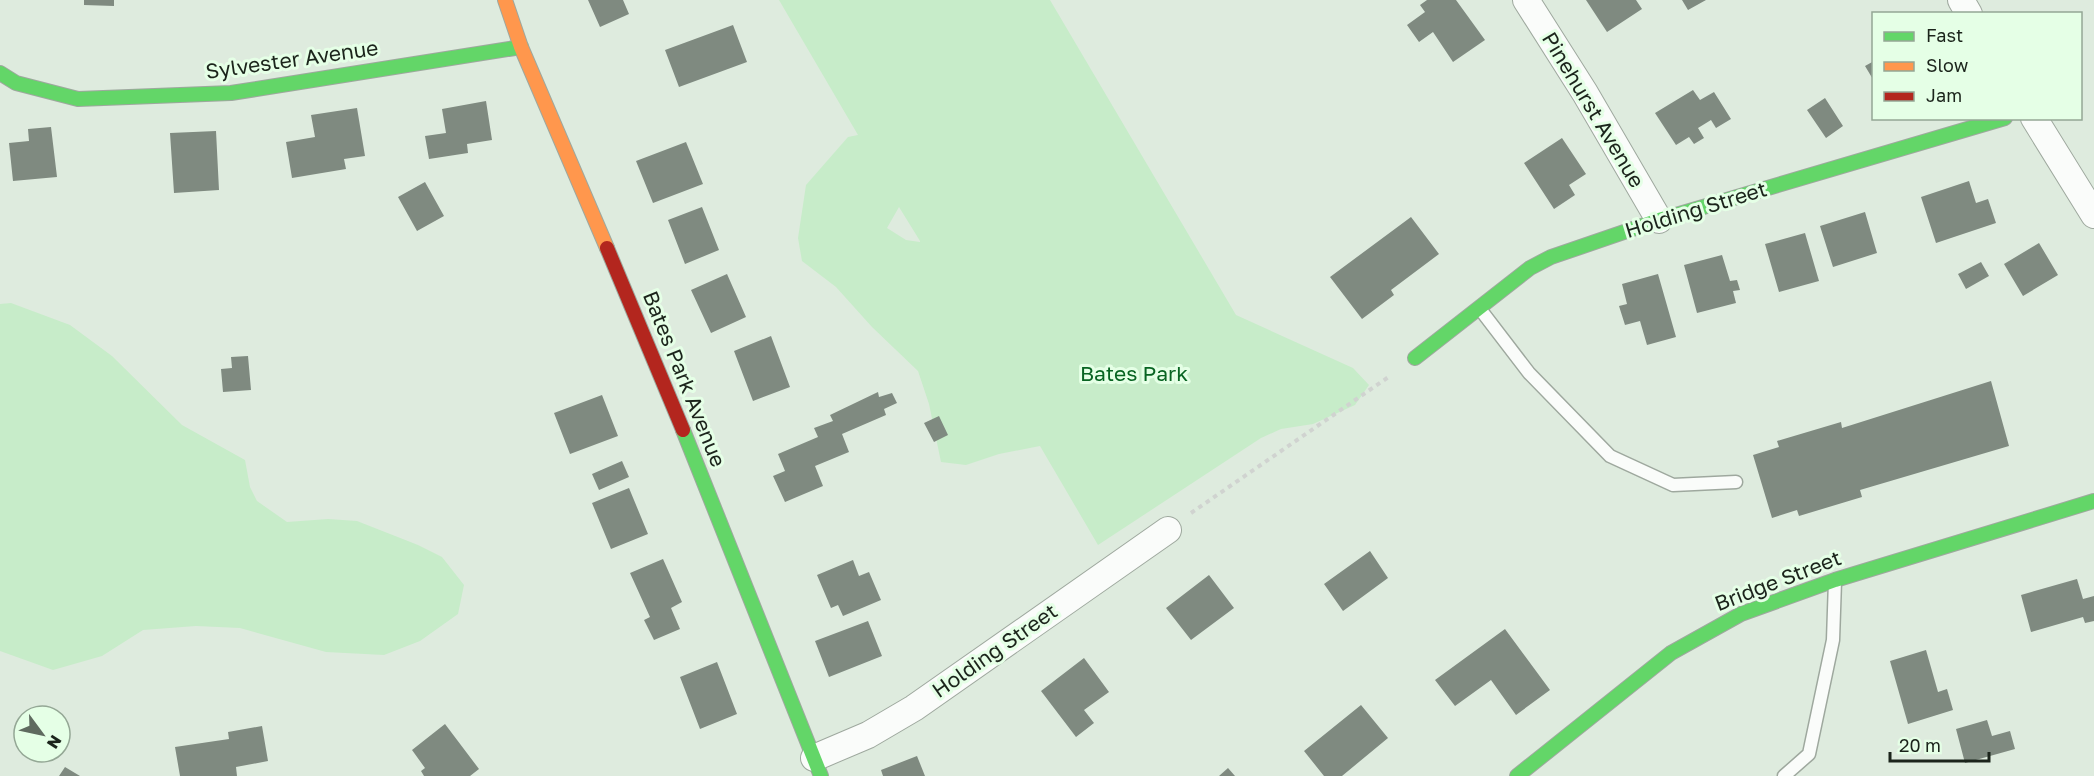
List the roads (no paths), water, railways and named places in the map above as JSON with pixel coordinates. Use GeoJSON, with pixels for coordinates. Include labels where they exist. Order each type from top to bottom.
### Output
{"type":"FeatureCollection","features":[{"type":"Feature","properties":{"kind":"street","name":"Bates Park Avenue"},"geometry":{"type":"LineString","coordinates":[[505,0],[520,47],[650,348],[818,767]]}},
{"type":"Feature","properties":{"kind":"street","name":"Pinehurst Avenue"},"geometry":{"type":"LineString","coordinates":[[1526,0],[1585,93],[1659,220]]}},
{"type":"Feature","properties":{"kind":"street","name":"Sylvester Avenue"},"geometry":{"type":"LineString","coordinates":[[0,73],[16,83],[78,99],[231,93],[520,47]]}},
{"type":"Feature","properties":{"kind":"street","name":"Holding Street"},"geometry":{"type":"LineString","coordinates":[[1415,358],[1530,268],[1551,257],[1659,220],[1998,120]]}},
{"type":"Feature","properties":{"kind":"street"},"geometry":{"type":"LineString","coordinates":[[2035,120],[2092,206]]}},
{"type":"Feature","properties":{"kind":"street","name":"Bridge Street"},"geometry":{"type":"LineString","coordinates":[[1517,776],[1671,652],[1741,614],[1835,580],[2094,501]]}},
{"type":"Feature","properties":{"kind":"street","name":"Holding Street"},"geometry":{"type":"LineString","coordinates":[[818,767],[914,708],[1168,530]]}},
{"type":"Feature","properties":{"kind":"lane"},"geometry":{"type":"LineString","coordinates":[[1479,308],[1529,373],[1611,456],[1673,485],[1736,482]]}},
{"type":"Feature","properties":{"kind":"lane"},"geometry":{"type":"LineString","coordinates":[[1784,776],[1809,754],[1833,640],[1835,580]]}},
{"type":"Feature","properties":{"kind":"park label","name":"Bates Park"},"geometry":{"type":"Point","coordinates":[1134,374]}}]}
